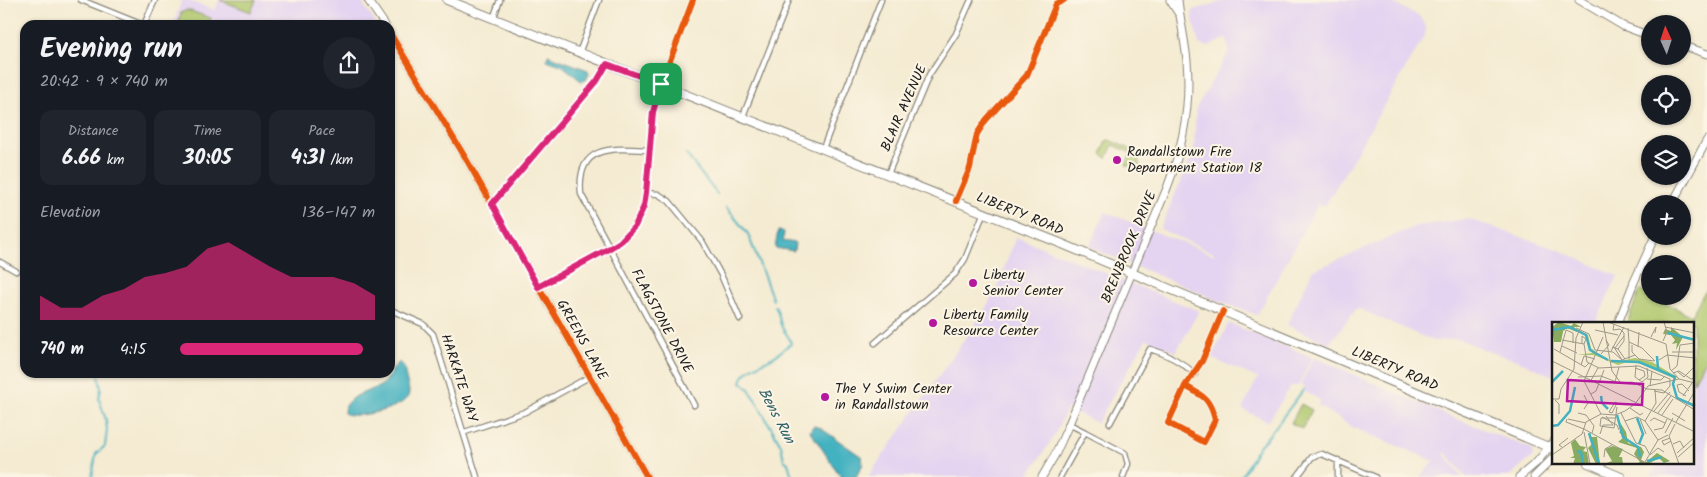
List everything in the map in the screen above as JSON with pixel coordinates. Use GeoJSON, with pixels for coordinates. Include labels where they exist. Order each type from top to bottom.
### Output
{"type":"FeatureCollection","features":[{"type":"Feature","properties":{"kind":"main road","name":"LIBERTY ROAD"},"geometry":{"type":"LineString","coordinates":[[446,0],[984,212],[1552,446]]}},
{"type":"Feature","properties":{"kind":"main road"},"geometry":{"type":"LineString","coordinates":[[1590,464],[1621,477]]}},
{"type":"Feature","properties":{"kind":"street"},"geometry":{"type":"LineString","coordinates":[[82,0],[131,20]]}},
{"type":"Feature","properties":{"kind":"street"},"geometry":{"type":"LineString","coordinates":[[145,20],[155,0]]}},
{"type":"Feature","properties":{"kind":"street"},"geometry":{"type":"LineString","coordinates":[[368,0],[382,20]]}},
{"type":"Feature","properties":{"kind":"street"},"geometry":{"type":"LineString","coordinates":[[493,19],[500,0]]}},
{"type":"Feature","properties":{"kind":"street"},"geometry":{"type":"LineString","coordinates":[[579,53],[599,0]]}},
{"type":"Feature","properties":{"kind":"street"},"geometry":{"type":"LineString","coordinates":[[538,287],[620,242],[635,226],[644,206],[653,112],[661,84],[694,0]]}},
{"type":"Feature","properties":{"kind":"street"},"geometry":{"type":"LineString","coordinates":[[743,116],[789,0]]}},
{"type":"Feature","properties":{"kind":"street"},"geometry":{"type":"LineString","coordinates":[[823,148],[881,0]]}},
{"type":"Feature","properties":{"kind":"street","name":"BLAIR AVENUE"},"geometry":{"type":"LineString","coordinates":[[888,174],[929,74],[956,34],[971,0]]}},
{"type":"Feature","properties":{"kind":"street"},"geometry":{"type":"LineString","coordinates":[[956,201],[970,168],[977,134],[986,120],[1027,75],[1056,4],[1064,0]]}},
{"type":"Feature","properties":{"kind":"street","name":"BRENBROOK DRIVE"},"geometry":{"type":"LineString","coordinates":[[1170,0],[1179,14]]}},
{"type":"Feature","properties":{"kind":"street","name":"BRENBROOK DRIVE"},"geometry":{"type":"LineString","coordinates":[[1042,477],[1056,453],[1069,424],[1174,170],[1184,130],[1188,100],[1185,46],[1178,0]]}},
{"type":"Feature","properties":{"kind":"street"},"geometry":{"type":"LineString","coordinates":[[1579,0],[1587,2],[1623,26],[1641,33]]}},
{"type":"Feature","properties":{"kind":"street","name":"GREENS LANE"},"geometry":{"type":"LineString","coordinates":[[395,41],[492,204],[647,477]]}},
{"type":"Feature","properties":{"kind":"street"},"geometry":{"type":"LineString","coordinates":[[1691,48],[1707,54]]}},
{"type":"Feature","properties":{"kind":"street"},"geometry":{"type":"LineString","coordinates":[[492,204],[597,81],[607,64]]}},
{"type":"Feature","properties":{"kind":"street"},"geometry":{"type":"LineString","coordinates":[[1677,195],[1707,140]]}},
{"type":"Feature","properties":{"kind":"street","name":"FLAGSTONE DRIVE"},"geometry":{"type":"LineString","coordinates":[[650,150],[606,149],[590,158],[582,174],[581,194],[694,405]]}},
{"type":"Feature","properties":{"kind":"street"},"geometry":{"type":"LineString","coordinates":[[646,193],[658,194],[669,201],[702,241],[722,275],[740,318]]}},
{"type":"Feature","properties":{"kind":"street"},"geometry":{"type":"LineString","coordinates":[[876,342],[956,274],[965,259],[984,212]]}},
{"type":"Feature","properties":{"kind":"street"},"geometry":{"type":"LineString","coordinates":[[1618,322],[1651,245]]}},
{"type":"Feature","properties":{"kind":"street"},"geometry":{"type":"LineString","coordinates":[[0,262],[16,271]]}},
{"type":"Feature","properties":{"kind":"street"},"geometry":{"type":"LineString","coordinates":[[1185,386],[1202,395],[1211,405],[1215,420],[1204,442],[1168,423],[1185,386],[1195,374],[1202,361],[1223,311]]}},
{"type":"Feature","properties":{"kind":"street","name":"HARKATE WAY"},"geometry":{"type":"LineString","coordinates":[[395,312],[423,324],[433,334],[465,432],[477,477]]}},
{"type":"Feature","properties":{"kind":"street"},"geometry":{"type":"LineString","coordinates":[[1110,423],[1150,350],[1163,352],[1176,359],[1195,374]]}},
{"type":"Feature","properties":{"kind":"street"},"geometry":{"type":"LineString","coordinates":[[465,432],[525,412],[589,377]]}},
{"type":"Feature","properties":{"kind":"street"},"geometry":{"type":"LineString","coordinates":[[1069,424],[1125,453],[1128,464],[1123,477]]}},
{"type":"Feature","properties":{"kind":"street"},"geometry":{"type":"LineString","coordinates":[[1060,477],[1085,432]]}},
{"type":"Feature","properties":{"kind":"street"},"geometry":{"type":"LineString","coordinates":[[1519,477],[1552,446]]}},
{"type":"Feature","properties":{"kind":"street"},"geometry":{"type":"LineString","coordinates":[[1297,477],[1312,457],[1322,454],[1375,477]]}},
{"type":"Feature","properties":{"kind":"street"},"geometry":{"type":"LineString","coordinates":[[1534,477],[1552,459]]}},
{"type":"Feature","properties":{"kind":"street"},"geometry":{"type":"LineString","coordinates":[[1338,460],[1338,477]]}},
{"type":"Feature","properties":{"kind":"shaded area"},"geometry":{"type":"Polygon","coordinates":[[[182,0],[215,10],[219,0],[360,0],[374,20],[175,20],[182,0]]]}},
{"type":"Feature","properties":{"kind":"shaded area"},"geometry":{"type":"Polygon","coordinates":[[[1227,0],[1387,0],[1419,16],[1426,27],[1425,35],[1325,206],[1318,204],[1257,315],[1089,247],[1105,212],[1214,255],[1214,253],[1160,229],[1194,150],[1196,108],[1229,52],[1227,38],[1207,47],[1199,44],[1192,16],[1193,10],[1227,0]]]}},
{"type":"Feature","properties":{"kind":"shaded area"},"geometry":{"type":"Polygon","coordinates":[[[1468,219],[1559,250],[1618,276],[1595,322],[1552,322],[1552,376],[1517,360],[1490,352],[1459,339],[1433,341],[1357,308],[1329,344],[1287,325],[1312,271],[1416,226],[1468,219]]]}},
{"type":"Feature","properties":{"kind":"shaded area"},"geometry":{"type":"Polygon","coordinates":[[[1016,237],[1199,311],[1176,352],[1146,339],[1097,423],[1067,408],[1053,438],[1027,477],[868,477],[983,313],[997,287],[1016,237]]]}},
{"type":"Feature","properties":{"kind":"shaded area"},"geometry":{"type":"Polygon","coordinates":[[[1229,323],[1312,357],[1298,386],[1291,386],[1268,422],[1242,409],[1258,378],[1211,358],[1229,323]]]}},
{"type":"Feature","properties":{"kind":"shaded area"},"geometry":{"type":"Polygon","coordinates":[[[1314,357],[1442,413],[1532,449],[1533,457],[1508,477],[1466,477],[1445,452],[1444,454],[1462,477],[1419,477],[1437,459],[1434,461],[1354,428],[1318,405],[1320,400],[1304,391],[1306,387],[1300,385],[1314,357]]]}},
{"type":"Feature","properties":{"kind":"shaded area"},"geometry":{"type":"Polygon","coordinates":[[[1707,358],[1707,477],[1651,477],[1656,464],[1694,464],[1694,380],[1707,358]]]}},
{"type":"Feature","properties":{"kind":"green space"},"geometry":{"type":"Polygon","coordinates":[[[220,0],[256,0],[251,12],[220,0]]]}},
{"type":"Feature","properties":{"kind":"green space"},"geometry":{"type":"Polygon","coordinates":[[[187,10],[211,18],[210,20],[179,20],[181,13],[187,10]]]}},
{"type":"Feature","properties":{"kind":"green space"},"geometry":{"type":"Polygon","coordinates":[[[1109,140],[1138,152],[1139,165],[1144,168],[1143,171],[1126,165],[1131,153],[1113,145],[1107,158],[1101,154],[1106,141],[1109,140]]]}},
{"type":"Feature","properties":{"kind":"green space"},"geometry":{"type":"Polygon","coordinates":[[[1707,287],[1707,358],[1694,380],[1694,322],[1627,322],[1640,290],[1641,305],[1670,305],[1691,316],[1707,287]]]}},
{"type":"Feature","properties":{"kind":"green space"},"geometry":{"type":"Polygon","coordinates":[[[1301,404],[1312,410],[1302,429],[1291,423],[1301,404]]]}},
{"type":"Feature","properties":{"kind":"water"},"geometry":{"type":"Polygon","coordinates":[[[548,55],[588,70],[589,74],[586,80],[581,81],[563,66],[547,60],[548,55]]]}},
{"type":"Feature","properties":{"kind":"water"},"geometry":{"type":"Polygon","coordinates":[[[778,231],[784,232],[783,241],[795,243],[794,251],[775,248],[778,231]]]}},
{"type":"Feature","properties":{"kind":"water"},"geometry":{"type":"Polygon","coordinates":[[[400,362],[404,368],[409,389],[407,398],[395,406],[377,412],[357,415],[344,413],[345,407],[352,399],[383,384],[388,378],[395,378],[395,367],[400,362]]]}},
{"type":"Feature","properties":{"kind":"water"},"geometry":{"type":"Polygon","coordinates":[[[813,426],[819,427],[862,457],[863,464],[856,477],[841,477],[810,431],[813,426]]]}},
{"type":"Feature","properties":{"kind":"waterway","name":"Bens Run"},"geometry":{"type":"LineString","coordinates":[[686,154],[717,194]]}},
{"type":"Feature","properties":{"kind":"waterway","name":"Bens Run"},"geometry":{"type":"LineString","coordinates":[[726,207],[748,234],[773,300]]}},
{"type":"Feature","properties":{"kind":"waterway","name":"Bens Run"},"geometry":{"type":"LineString","coordinates":[[775,306],[782,327],[789,337],[791,344],[775,356],[750,369],[741,382],[749,389],[781,445],[784,460],[788,463],[792,477]]}},
{"type":"Feature","properties":{"kind":"waterway"},"geometry":{"type":"LineString","coordinates":[[92,477],[96,454],[105,446],[107,430],[106,420],[99,399],[101,389],[99,378]]}},
{"type":"Feature","properties":{"kind":"waterway"},"geometry":{"type":"LineString","coordinates":[[1241,477],[1259,446],[1304,389]]}},
{"type":"Feature","properties":{"kind":"cycle path"},"geometry":{"type":"LineString","coordinates":[[538,287],[610,249],[624,238],[638,218],[646,193],[655,100],[693,0]]}},
{"type":"Feature","properties":{"kind":"cycle path"},"geometry":{"type":"LineString","coordinates":[[956,201],[970,168],[977,134],[986,120],[1027,75],[1056,4],[1064,0]]}},
{"type":"Feature","properties":{"kind":"cycle path"},"geometry":{"type":"LineString","coordinates":[[395,41],[465,157],[647,477]]}},
{"type":"Feature","properties":{"kind":"cycle path"},"geometry":{"type":"LineString","coordinates":[[1185,386],[1168,423],[1204,442],[1215,420],[1211,407],[1205,399],[1185,386],[1202,361],[1223,311]]}},
{"type":"Feature","properties":{"kind":"place","name":"Randallstown Fire Department Station 18"},"geometry":{"type":"Point","coordinates":[1117,160]}},
{"type":"Feature","properties":{"kind":"place","name":"Liberty Senior Center"},"geometry":{"type":"Point","coordinates":[973,283]}},
{"type":"Feature","properties":{"kind":"place","name":"Liberty Family Resource Center"},"geometry":{"type":"Point","coordinates":[933,323]}},
{"type":"Feature","properties":{"kind":"place","name":"The Y Swim Center in Randallstown"},"geometry":{"type":"Point","coordinates":[825,397]}},
{"type":"Feature","properties":{"kind":"route"},"geometry":{"type":"LineString","coordinates":[[607,64],[661,84],[653,112],[644,206],[635,226],[620,242],[538,287],[492,204],[597,81],[607,64]]}}]}
